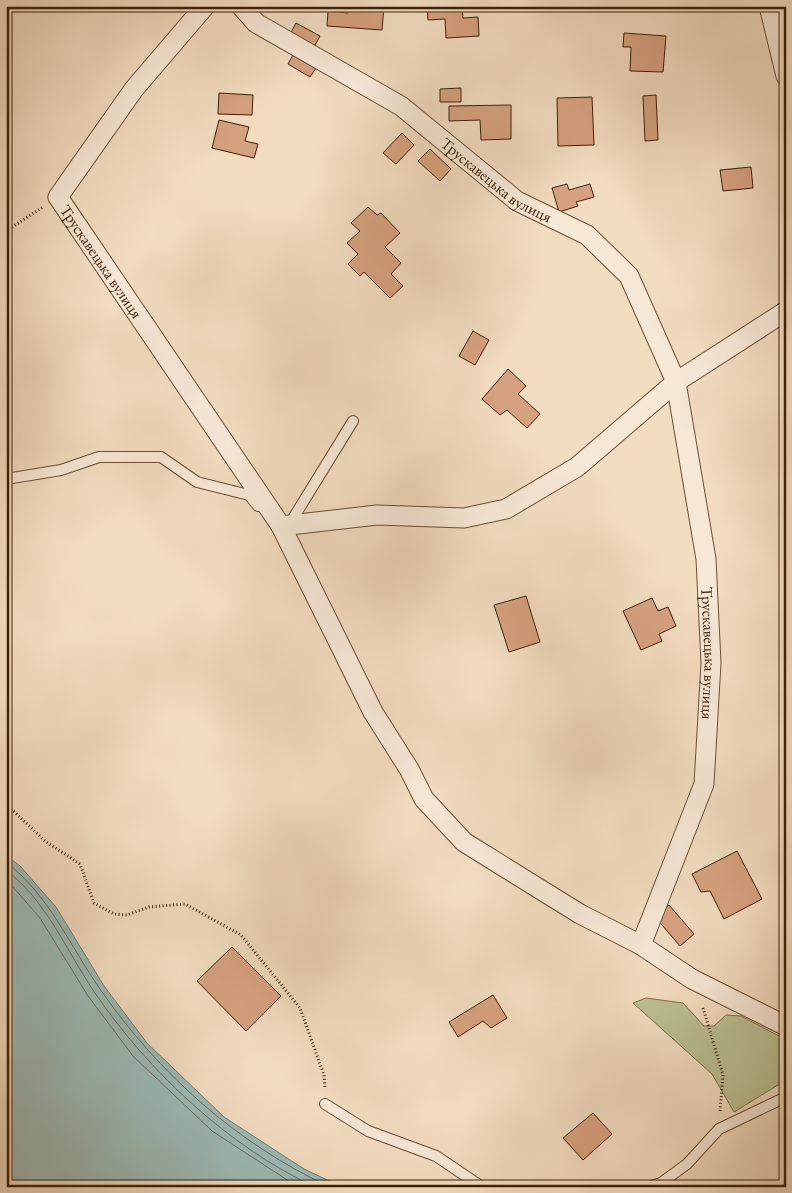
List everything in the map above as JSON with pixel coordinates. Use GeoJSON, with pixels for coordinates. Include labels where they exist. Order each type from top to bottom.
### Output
{"type":"FeatureCollection","features":[{"type":"Feature","properties":{"kind":"street","name":"Трускавецька вулиця"},"geometry":{"type":"LineString","coordinates":[[205,6],[134,89],[58,196],[285,526],[373,712],[409,769],[424,799],[464,842],[580,914],[641,945],[692,979],[786,1026]]}},
{"type":"Feature","properties":{"kind":"street","name":"Трускавецька вулиця"},"geometry":{"type":"LineString","coordinates":[[240,6],[256,23],[401,106],[517,201],[587,235],[629,276],[676,382],[706,559],[711,663],[704,784],[641,945]]}},
{"type":"Feature","properties":{"kind":"street"},"geometry":{"type":"LineString","coordinates":[[769,6],[786,76]]}},
{"type":"Feature","properties":{"kind":"street"},"geometry":{"type":"LineString","coordinates":[[285,526],[377,515],[464,518],[506,509],[577,467],[676,382],[786,311]]}},
{"type":"Feature","properties":{"kind":"lane"},"geometry":{"type":"LineString","coordinates":[[6,479],[61,470],[99,457],[160,457],[197,482],[249,495],[265,516],[285,526],[353,421]]}},
{"type":"Feature","properties":{"kind":"lane"},"geometry":{"type":"LineString","coordinates":[[650,1187],[661,1183],[688,1164],[719,1129],[786,1097]]}},
{"type":"Feature","properties":{"kind":"lane"},"geometry":{"type":"LineString","coordinates":[[325,1104],[368,1131],[436,1156],[482,1187]]}},
{"type":"Feature","properties":{"kind":"path"},"geometry":{"type":"LineString","coordinates":[[6,231],[58,196]]}},
{"type":"Feature","properties":{"kind":"path"},"geometry":{"type":"LineString","coordinates":[[6,804],[46,841],[80,864],[94,903],[114,914],[127,915],[148,907],[184,904],[241,936],[300,1008],[324,1075],[325,1104]]}},
{"type":"Feature","properties":{"kind":"path"},"geometry":{"type":"LineString","coordinates":[[692,979],[708,1020],[722,1076],[719,1129]]}},
{"type":"Feature","properties":{"kind":"green space"},"geometry":{"type":"Polygon","coordinates":[[[646,998],[683,1003],[704,1026],[714,1026],[726,1015],[741,1016],[786,1039],[786,1085],[778,1085],[734,1112],[712,1074],[633,1003],[646,998]]]}},
{"type":"Feature","properties":{"kind":"water"},"geometry":{"type":"Polygon","coordinates":[[[6,855],[20,866],[56,907],[104,986],[147,1043],[224,1117],[304,1169],[342,1187],[6,1187],[6,855]]]}},
{"type":"Feature","properties":{"kind":"building"},"geometry":{"type":"Polygon","coordinates":[[[348,6],[384,6],[382,30],[327,26],[328,11],[348,13],[348,6]]]}},
{"type":"Feature","properties":{"kind":"building"},"geometry":{"type":"Polygon","coordinates":[[[427,6],[462,6],[463,18],[478,17],[479,36],[446,38],[445,19],[428,20],[427,6]]]}},
{"type":"Feature","properties":{"kind":"building"},"geometry":{"type":"Polygon","coordinates":[[[296,23],[320,36],[314,47],[290,34],[296,23]]]}},
{"type":"Feature","properties":{"kind":"building"},"geometry":{"type":"Polygon","coordinates":[[[624,33],[666,36],[663,72],[630,71],[631,47],[623,47],[624,33]]]}},
{"type":"Feature","properties":{"kind":"building"},"geometry":{"type":"Polygon","coordinates":[[[293,55],[316,68],[310,77],[288,64],[293,55]]]}},
{"type":"Feature","properties":{"kind":"building"},"geometry":{"type":"Polygon","coordinates":[[[461,88],[461,102],[440,102],[440,89],[461,88]]]}},
{"type":"Feature","properties":{"kind":"building"},"geometry":{"type":"Polygon","coordinates":[[[219,93],[253,95],[252,115],[218,114],[219,93]]]}},
{"type":"Feature","properties":{"kind":"building"},"geometry":{"type":"Polygon","coordinates":[[[656,95],[658,140],[645,141],[643,96],[656,95]]]}},
{"type":"Feature","properties":{"kind":"building"},"geometry":{"type":"Polygon","coordinates":[[[592,97],[594,145],[558,146],[557,98],[592,97]]]}},
{"type":"Feature","properties":{"kind":"building"},"geometry":{"type":"Polygon","coordinates":[[[511,105],[511,139],[481,140],[480,120],[449,121],[449,106],[511,105]]]}},
{"type":"Feature","properties":{"kind":"building"},"geometry":{"type":"Polygon","coordinates":[[[219,120],[249,127],[245,141],[258,144],[254,158],[212,148],[219,120]]]}},
{"type":"Feature","properties":{"kind":"building"},"geometry":{"type":"Polygon","coordinates":[[[402,133],[414,145],[396,164],[383,153],[402,133]]]}},
{"type":"Feature","properties":{"kind":"building"},"geometry":{"type":"Polygon","coordinates":[[[430,149],[451,169],[440,181],[418,161],[430,149]]]}},
{"type":"Feature","properties":{"kind":"building"},"geometry":{"type":"Polygon","coordinates":[[[751,167],[753,188],[723,191],[720,170],[751,167]]]}},
{"type":"Feature","properties":{"kind":"building"},"geometry":{"type":"Polygon","coordinates":[[[567,184],[569,190],[590,184],[594,197],[576,202],[578,206],[559,212],[552,188],[567,184]]]}},
{"type":"Feature","properties":{"kind":"building"},"geometry":{"type":"Polygon","coordinates":[[[368,207],[377,215],[381,213],[400,233],[385,247],[401,263],[391,274],[403,286],[390,298],[364,272],[360,276],[348,264],[358,254],[347,243],[360,231],[351,223],[368,207]]]}},
{"type":"Feature","properties":{"kind":"building"},"geometry":{"type":"Polygon","coordinates":[[[473,331],[489,340],[475,365],[459,356],[473,331]]]}},
{"type":"Feature","properties":{"kind":"building"},"geometry":{"type":"Polygon","coordinates":[[[508,369],[526,386],[518,394],[540,414],[527,428],[507,410],[500,415],[482,399],[508,369]]]}},
{"type":"Feature","properties":{"kind":"building"},"geometry":{"type":"Polygon","coordinates":[[[526,596],[540,642],[509,652],[494,605],[526,596]]]}},
{"type":"Feature","properties":{"kind":"building"},"geometry":{"type":"Polygon","coordinates":[[[652,598],[658,611],[668,607],[676,626],[659,634],[662,641],[641,650],[623,611],[652,598]]]}},
{"type":"Feature","properties":{"kind":"building"},"geometry":{"type":"Polygon","coordinates":[[[737,851],[762,899],[724,919],[710,891],[701,892],[692,874],[737,851]]]}},
{"type":"Feature","properties":{"kind":"building"},"geometry":{"type":"Polygon","coordinates":[[[669,905],[694,934],[680,946],[655,917],[669,905]]]}},
{"type":"Feature","properties":{"kind":"building"},"geometry":{"type":"Polygon","coordinates":[[[232,947],[281,996],[246,1031],[197,981],[232,947]]]}},
{"type":"Feature","properties":{"kind":"building"},"geometry":{"type":"Polygon","coordinates":[[[493,995],[507,1018],[491,1028],[483,1021],[458,1037],[449,1022],[493,995]]]}},
{"type":"Feature","properties":{"kind":"building"},"geometry":{"type":"Polygon","coordinates":[[[593,1113],[612,1134],[583,1160],[563,1138],[593,1113]]]}}]}
